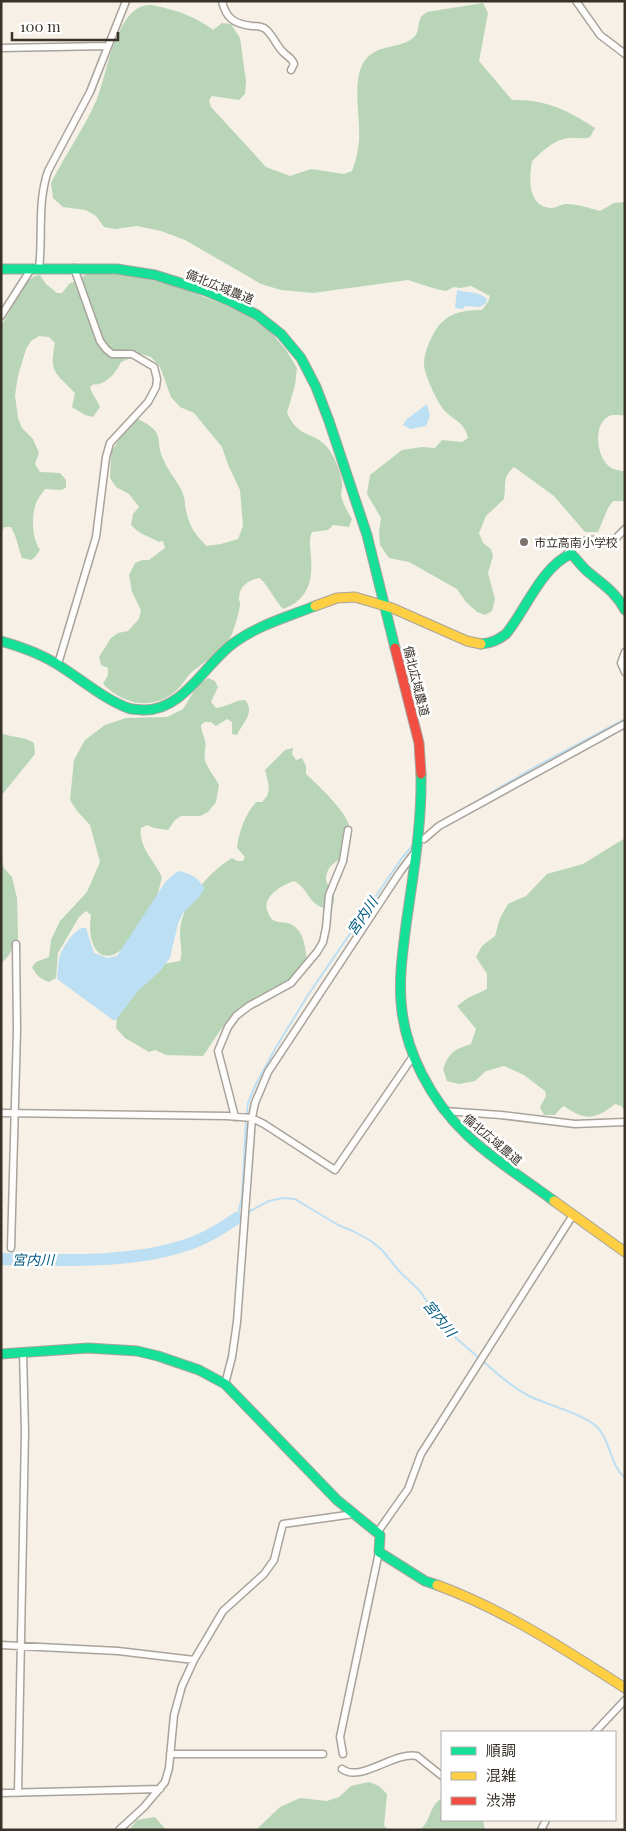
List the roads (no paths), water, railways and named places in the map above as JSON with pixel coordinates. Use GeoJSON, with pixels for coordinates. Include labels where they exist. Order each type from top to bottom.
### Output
{"type":"FeatureCollection","features":[{"type":"Feature","properties":{"kind":"street"},"geometry":{"type":"LineString","coordinates":[[1,316],[35,269],[41,251],[41,207],[48,172],[90,92],[126,1]]}},
{"type":"Feature","properties":{"kind":"street"},"geometry":{"type":"LineString","coordinates":[[222,1],[226,13],[233,21],[238,24],[258,26],[265,29],[282,51],[292,58],[294,64],[291,70]]}},
{"type":"Feature","properties":{"kind":"street"},"geometry":{"type":"LineString","coordinates":[[576,1],[600,34],[625,54]]}},
{"type":"Feature","properties":{"kind":"street"},"geometry":{"type":"LineString","coordinates":[[1,48],[108,46]]}},
{"type":"Feature","properties":{"kind":"street"},"geometry":{"type":"LineString","coordinates":[[58,664],[96,537],[106,457],[110,443],[148,402],[156,388],[157,379],[154,367],[145,361],[132,354],[112,354],[100,341],[74,268]]}},
{"type":"Feature","properties":{"kind":"street","name":"備北広域農道"},"geometry":{"type":"LineString","coordinates":[[1,269],[117,269],[155,275],[206,291],[257,315],[281,334],[301,358],[316,387],[329,421],[367,535],[419,743],[422,780],[419,845],[401,969],[401,1003],[414,1055],[424,1078],[444,1111],[478,1147],[509,1171],[625,1252]]}},
{"type":"Feature","properties":{"kind":"street"},"geometry":{"type":"LineString","coordinates":[[1,641],[27,648],[58,664],[115,702],[130,708],[152,710],[166,706],[180,697],[206,668],[233,643],[255,630],[337,598],[354,597],[392,608],[467,641],[489,644],[509,633],[531,596],[551,570],[578,543],[595,539],[615,539],[625,530]]}},
{"type":"Feature","properties":{"kind":"street"},"geometry":{"type":"LineString","coordinates":[[566,556],[571,554],[574,556],[579,565],[606,584],[613,591],[625,610]]}},
{"type":"Feature","properties":{"kind":"street"},"geometry":{"type":"LineString","coordinates":[[625,652],[621,663],[625,672]]}},
{"type":"Feature","properties":{"kind":"street"},"geometry":{"type":"LineString","coordinates":[[225,1384],[232,1357],[237,1322],[252,1118],[260,1089],[276,1059],[419,845],[439,826],[625,724]]}},
{"type":"Feature","properties":{"kind":"street"},"geometry":{"type":"LineString","coordinates":[[235,1117],[218,1051],[228,1027],[236,1016],[291,983],[323,942],[329,895],[343,861],[348,830]]}},
{"type":"Feature","properties":{"kind":"street"},"geometry":{"type":"LineString","coordinates":[[12,1248],[17,1030],[16,944]]}},
{"type":"Feature","properties":{"kind":"street"},"geometry":{"type":"LineString","coordinates":[[1,1113],[252,1118],[336,1170],[414,1055]]}},
{"type":"Feature","properties":{"kind":"street"},"geometry":{"type":"LineString","coordinates":[[444,1111],[575,1124],[625,1122]]}},
{"type":"Feature","properties":{"kind":"street"},"geometry":{"type":"LineString","coordinates":[[377,1533],[408,1489],[421,1454],[573,1215]]}},
{"type":"Feature","properties":{"kind":"street"},"geometry":{"type":"LineString","coordinates":[[1,1354],[88,1348],[137,1352],[158,1356],[199,1370],[225,1384],[336,1500],[380,1535],[380,1552],[340,1738],[343,1754]]}},
{"type":"Feature","properties":{"kind":"street"},"geometry":{"type":"LineString","coordinates":[[18,1793],[25,1432],[23,1352]]}},
{"type":"Feature","properties":{"kind":"street"},"geometry":{"type":"LineString","coordinates":[[119,1830],[160,1789],[168,1775],[174,1714],[182,1686],[194,1660],[224,1611],[264,1574],[274,1560],[283,1524],[354,1514]]}},
{"type":"Feature","properties":{"kind":"street"},"geometry":{"type":"LineString","coordinates":[[380,1552],[425,1581],[466,1596],[534,1630],[625,1688]]}},
{"type":"Feature","properties":{"kind":"street"},"geometry":{"type":"LineString","coordinates":[[1,1645],[118,1651],[194,1660]]}},
{"type":"Feature","properties":{"kind":"street"},"geometry":{"type":"LineString","coordinates":[[596,1731],[625,1700]]}},
{"type":"Feature","properties":{"kind":"street"},"geometry":{"type":"LineString","coordinates":[[170,1754],[322,1754]]}},
{"type":"Feature","properties":{"kind":"street"},"geometry":{"type":"LineString","coordinates":[[342,1769],[347,1772],[367,1770],[404,1756],[412,1755],[417,1756],[441,1775]]}},
{"type":"Feature","properties":{"kind":"street"},"geometry":{"type":"LineString","coordinates":[[1,1794],[160,1789]]}},
{"type":"Feature","properties":{"kind":"water"},"geometry":{"type":"Polygon","coordinates":[[[457,290],[484,296],[487,299],[486,303],[480,307],[465,306],[463,309],[455,308],[457,290]]]}},
{"type":"Feature","properties":{"kind":"water"},"geometry":{"type":"Polygon","coordinates":[[[427,404],[430,416],[426,426],[410,429],[403,425],[407,419],[427,404]]]}},
{"type":"Feature","properties":{"kind":"water"},"geometry":{"type":"Polygon","coordinates":[[[178,871],[193,876],[205,888],[183,913],[178,924],[170,958],[160,971],[137,992],[116,1020],[113,1020],[57,979],[60,955],[74,933],[82,928],[86,928],[94,953],[107,958],[117,956],[166,881],[178,871]]]}},
{"type":"Feature","properties":{"kind":"waterway","name":"宮内川"},"geometry":{"type":"LineString","coordinates":[[450,817],[535,767],[625,719]]}},
{"type":"Feature","properties":{"kind":"waterway","name":"宮内川"},"geometry":{"type":"LineString","coordinates":[[237,1218],[242,1197],[248,1103],[255,1086],[308,995],[402,858],[413,845]]}},
{"type":"Feature","properties":{"kind":"waterway","name":"宮内川"},"geometry":{"type":"LineString","coordinates":[[248,1212],[269,1201],[283,1198],[295,1199],[338,1225],[371,1241],[382,1250],[399,1271],[419,1290],[449,1332],[479,1358]]}},
{"type":"Feature","properties":{"kind":"waterway","name":"宮内川"},"geometry":{"type":"LineString","coordinates":[[1,1259],[93,1260],[139,1256],[190,1244],[237,1218]]}},
{"type":"Feature","properties":{"kind":"waterway","name":"宮内川"},"geometry":{"type":"LineString","coordinates":[[483,1361],[505,1380],[523,1392],[592,1423],[606,1440],[616,1467],[625,1478]]}},
{"type":"Feature","properties":{"kind":"place","name":"市立高南小学校"},"geometry":{"type":"Point","coordinates":[524,542]}}]}
